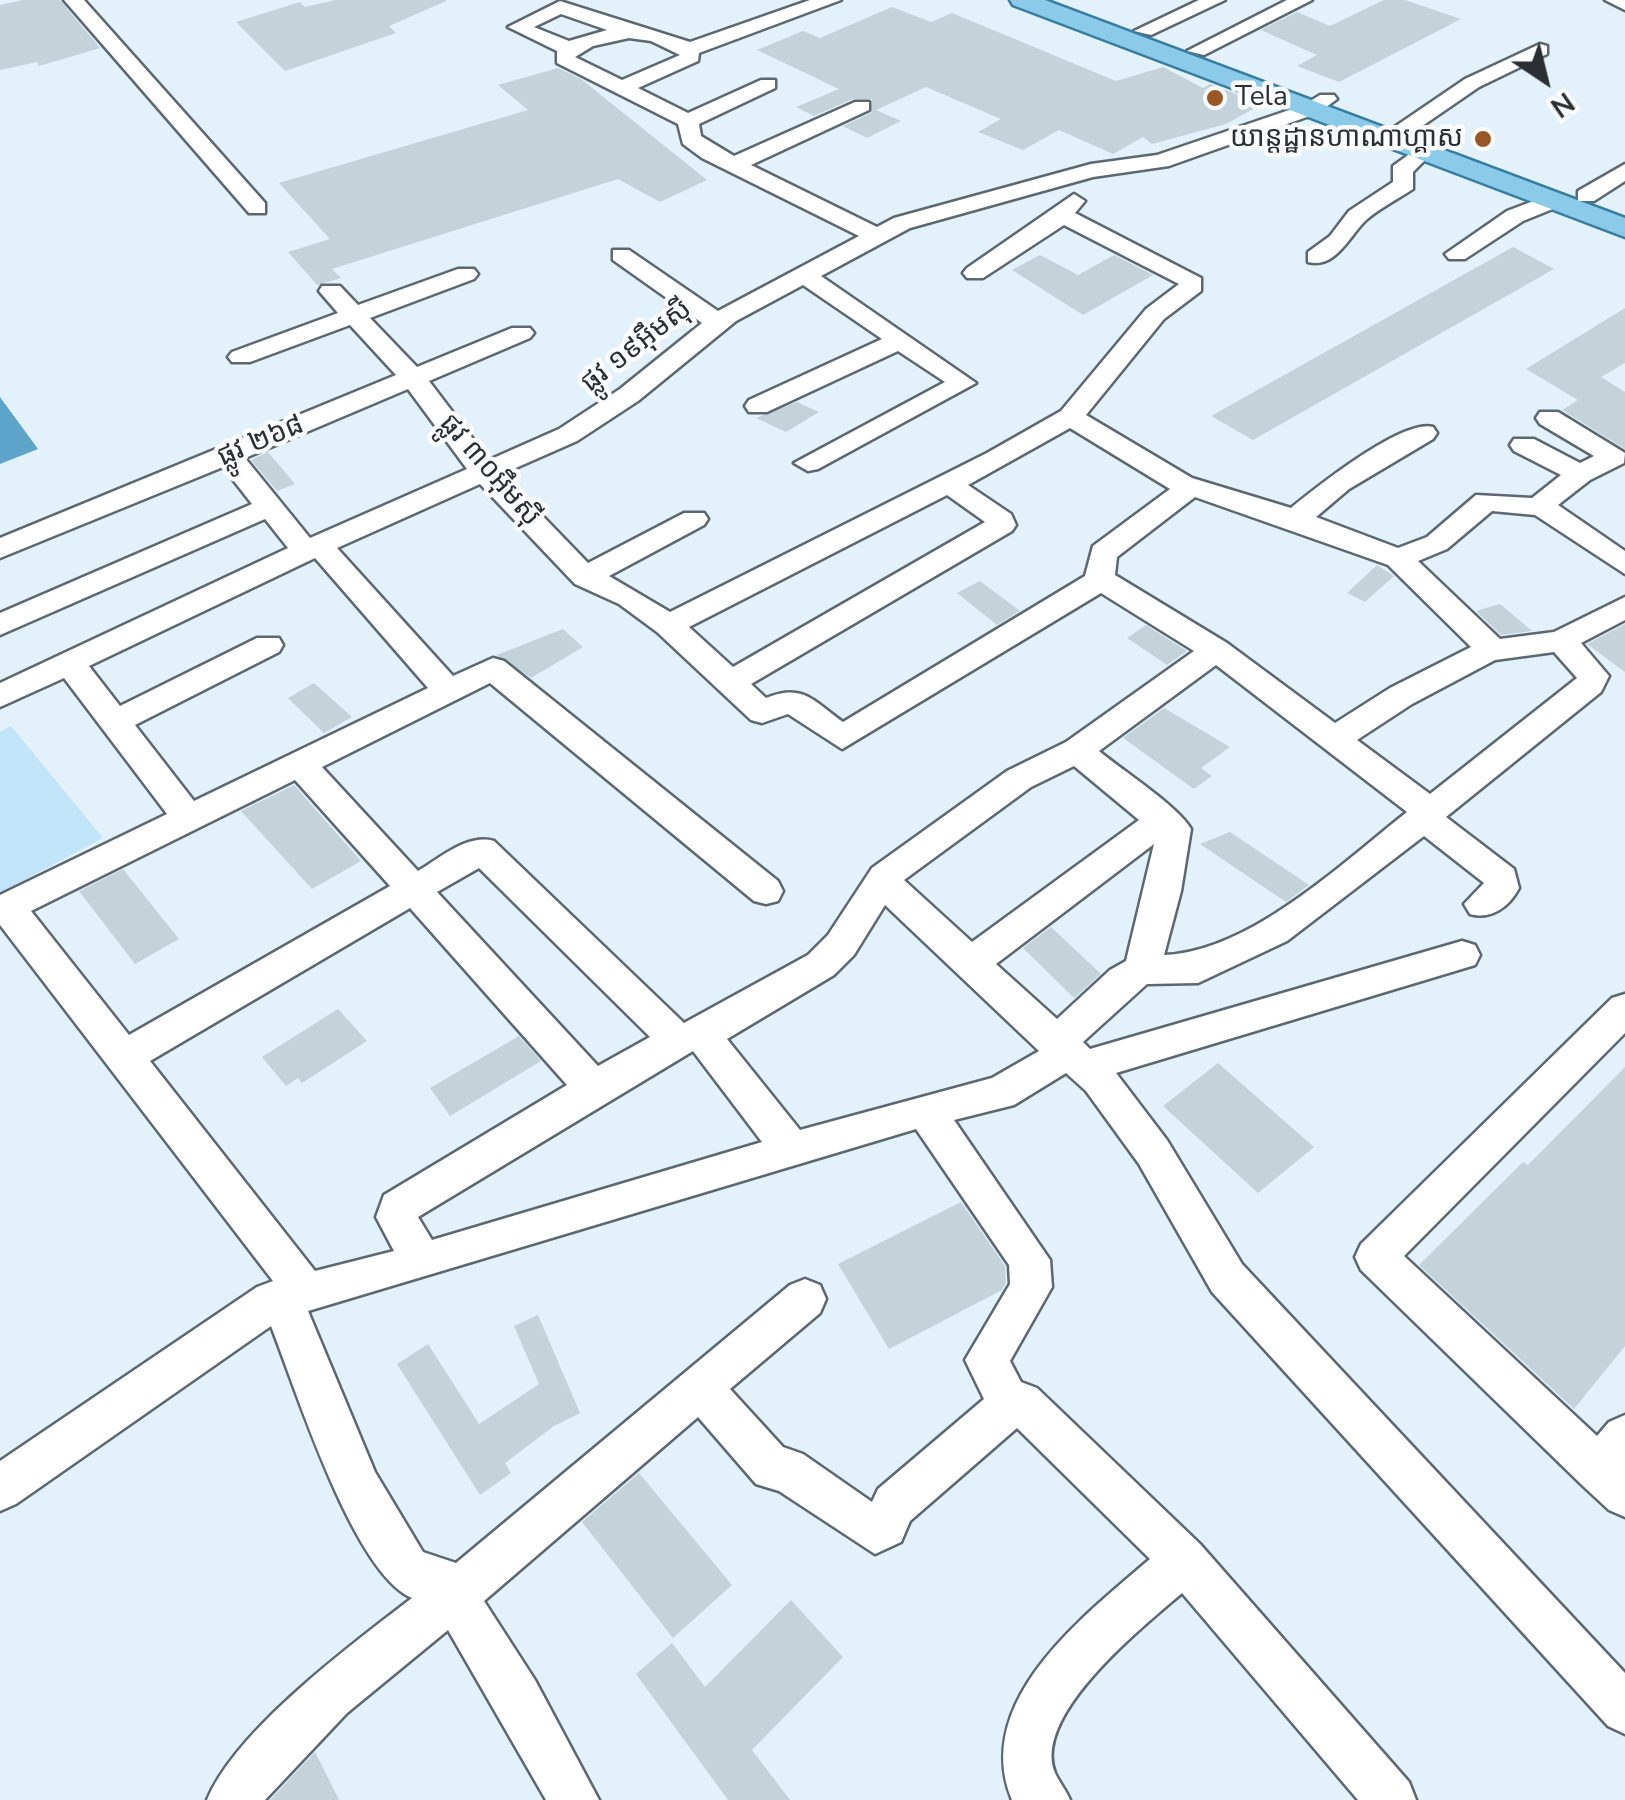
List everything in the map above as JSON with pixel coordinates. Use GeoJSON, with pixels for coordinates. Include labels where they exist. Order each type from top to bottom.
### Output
{"type":"FeatureCollection","features":[{"type":"Feature","properties":{"kind":"main road"},"geometry":{"type":"LineString","coordinates":[[1022,0],[1319,104],[1404,128],[1625,210]]}},
{"type":"Feature","properties":{"kind":"main road"},"geometry":{"type":"LineString","coordinates":[[1062,0],[1198,51],[1422,152],[1625,228]]}},
{"type":"Feature","properties":{"kind":"street"},"geometry":{"type":"LineString","coordinates":[[74,0],[257,208]]}},
{"type":"Feature","properties":{"kind":"street"},"geometry":{"type":"LineString","coordinates":[[619,89],[691,57],[686,52],[690,49],[831,0]]}},
{"type":"Feature","properties":{"kind":"street"},"geometry":{"type":"LineString","coordinates":[[1144,31],[1215,0]]}},
{"type":"Feature","properties":{"kind":"street"},"geometry":{"type":"LineString","coordinates":[[1198,51],[1302,0]]}},
{"type":"Feature","properties":{"kind":"street"},"geometry":{"type":"LineString","coordinates":[[1615,0],[1625,4]]}},
{"type":"Feature","properties":{"kind":"street"},"geometry":{"type":"LineString","coordinates":[[625,29],[568,48],[525,30],[520,23],[560,7],[625,29],[660,35],[690,49]]}},
{"type":"Feature","properties":{"kind":"street"},"geometry":{"type":"LineString","coordinates":[[568,48],[564,59],[688,121],[695,144],[875,235]]}},
{"type":"Feature","properties":{"kind":"street"},"geometry":{"type":"LineString","coordinates":[[1404,128],[1472,83],[1540,50]]}},
{"type":"Feature","properties":{"kind":"street"},"geometry":{"type":"LineString","coordinates":[[688,121],[768,84]]}},
{"type":"Feature","properties":{"kind":"street","name":"ផ្លូវ ១៩អ៊ឹមស៊ី"},"geometry":{"type":"LineString","coordinates":[[0,696],[312,548],[580,428],[629,395],[718,323],[875,235],[988,197],[1198,150],[1319,104]]}},
{"type":"Feature","properties":{"kind":"street"},"geometry":{"type":"LineString","coordinates":[[734,164],[862,106]]}},
{"type":"Feature","properties":{"kind":"street"},"geometry":{"type":"LineString","coordinates":[[1316,257],[1338,241],[1357,216],[1405,184],[1401,171],[1422,152]]}},
{"type":"Feature","properties":{"kind":"street"},"geometry":{"type":"LineString","coordinates":[[975,273],[1061,216],[1070,203],[1131,176],[1134,166]]}},
{"type":"Feature","properties":{"kind":"street"},"geometry":{"type":"LineString","coordinates":[[1586,196],[1625,172]]}},
{"type":"Feature","properties":{"kind":"street"},"geometry":{"type":"LineString","coordinates":[[1457,254],[1515,216],[1552,201]]}},
{"type":"Feature","properties":{"kind":"street"},"geometry":{"type":"LineString","coordinates":[[668,625],[1070,416],[1155,314],[1193,284],[1061,216]]}},
{"type":"Feature","properties":{"kind":"street"},"geometry":{"type":"LineString","coordinates":[[621,255],[718,323]]}},
{"type":"Feature","properties":{"kind":"street"},"geometry":{"type":"LineString","coordinates":[[241,358],[466,274]]}},
{"type":"Feature","properties":{"kind":"street"},"geometry":{"type":"LineString","coordinates":[[802,274],[964,383],[808,462]]}},
{"type":"Feature","properties":{"kind":"street","name":"ផ្លូវ ៣០អ៊ឹមស៊ី"},"geometry":{"type":"LineString","coordinates":[[331,291],[414,379],[482,470],[585,578],[630,596],[668,625],[762,712],[791,700],[842,738],[1100,579]]}},
{"type":"Feature","properties":{"kind":"street","name":"ផ្លូវ ២៦៨"},"geometry":{"type":"LineString","coordinates":[[0,549],[522,333]]}},
{"type":"Feature","properties":{"kind":"street"},"geometry":{"type":"LineString","coordinates":[[758,406],[900,340]]}},
{"type":"Feature","properties":{"kind":"street"},"geometry":{"type":"LineString","coordinates":[[1070,416],[1190,487],[1398,558],[1493,650]]}},
{"type":"Feature","properties":{"kind":"street"},"geometry":{"type":"LineString","coordinates":[[1398,558],[1437,543],[1488,500],[1525,508],[1540,506],[1580,474],[1614,454],[1550,418]]}},
{"type":"Feature","properties":{"kind":"street"},"geometry":{"type":"LineString","coordinates":[[1295,520],[1339,483],[1424,433]]}},
{"type":"Feature","properties":{"kind":"street"},"geometry":{"type":"LineString","coordinates":[[1524,445],[1580,474]]}},
{"type":"Feature","properties":{"kind":"street"},"geometry":{"type":"LineString","coordinates":[[229,456],[269,506],[447,689]]}},
{"type":"Feature","properties":{"kind":"street"},"geometry":{"type":"LineString","coordinates":[[729,683],[1002,525],[1001,520],[946,483]]}},
{"type":"Feature","properties":{"kind":"street"},"geometry":{"type":"LineString","coordinates":[[1190,487],[1104,552],[1100,579],[1216,650],[1502,878],[1502,888],[1482,904]]}},
{"type":"Feature","properties":{"kind":"street"},"geometry":{"type":"LineString","coordinates":[[0,625],[269,506]]}},
{"type":"Feature","properties":{"kind":"street"},"geometry":{"type":"LineString","coordinates":[[1540,506],[1625,565]]}},
{"type":"Feature","properties":{"kind":"street"},"geometry":{"type":"LineString","coordinates":[[585,578],[694,519]]}},
{"type":"Feature","properties":{"kind":"street"},"geometry":{"type":"LineString","coordinates":[[1331,741],[1400,696],[1493,650],[1561,641],[1625,607]]}},
{"type":"Feature","properties":{"kind":"street"},"geometry":{"type":"LineString","coordinates":[[1073,1054],[1123,980],[1142,970],[1198,968],[1274,931],[1590,684],[1594,676],[1561,641]]}},
{"type":"Feature","properties":{"kind":"street"},"geometry":{"type":"LineString","coordinates":[[114,722],[268,646]]}},
{"type":"Feature","properties":{"kind":"street"},"geometry":{"type":"LineString","coordinates":[[422,1261],[396,1217],[398,1208],[594,1088],[832,956],[882,880],[989,798],[1077,750],[1216,650]]}},
{"type":"Feature","properties":{"kind":"street"},"geometry":{"type":"LineString","coordinates":[[71,664],[187,816]]}},
{"type":"Feature","properties":{"kind":"street"},"geometry":{"type":"LineString","coordinates":[[295,1295],[124,1056],[4,909],[487,670],[498,670],[766,892]]}},
{"type":"Feature","properties":{"kind":"street"},"geometry":{"type":"LineString","coordinates":[[1077,750],[1149,811],[1166,818],[1174,835],[1164,892],[1142,970]]}},
{"type":"Feature","properties":{"kind":"street"},"geometry":{"type":"LineString","coordinates":[[298,762],[594,1088]]}},
{"type":"Feature","properties":{"kind":"street"},"geometry":{"type":"LineString","coordinates":[[972,962],[1166,818]]}},
{"type":"Feature","properties":{"kind":"street"},"geometry":{"type":"LineString","coordinates":[[124,1056],[479,850],[485,851],[692,1036],[709,1045],[793,1151]]}},
{"type":"Feature","properties":{"kind":"street"},"geometry":{"type":"LineString","coordinates":[[882,880],[1073,1054],[1152,1152],[1227,1278],[1625,1709]]}},
{"type":"Feature","properties":{"kind":"street"},"geometry":{"type":"LineString","coordinates":[[0,1488],[264,1306],[924,1110],[1000,1093],[1073,1054],[1462,955]]}},
{"type":"Feature","properties":{"kind":"street"},"geometry":{"type":"LineString","coordinates":[[1616,1466],[1376,1256],[1625,1009]]}},
{"type":"Feature","properties":{"kind":"street"},"geometry":{"type":"LineString","coordinates":[[924,1110],[1029,1260],[1030,1287],[988,1360],[1010,1406]]}},
{"type":"Feature","properties":{"kind":"street"},"geometry":{"type":"LineString","coordinates":[[295,1295],[288,1317],[364,1492],[400,1561],[419,1578],[442,1582],[453,1595],[518,1696],[566,1796]]}},
{"type":"Feature","properties":{"kind":"street"},"geometry":{"type":"LineString","coordinates":[[232,1800],[325,1699],[805,1299]]}},
{"type":"Feature","properties":{"kind":"street"},"geometry":{"type":"LineString","coordinates":[[698,1385],[766,1462],[787,1470],[875,1531],[885,1526],[894,1505],[1010,1406],[1022,1403],[1184,1560],[1392,1800]]}},
{"type":"Feature","properties":{"kind":"street"},"geometry":{"type":"LineString","coordinates":[[1034,1794],[1030,1735],[1072,1665],[1184,1560]]}},
{"type":"Feature","properties":{"kind":"shaded area"},"geometry":{"type":"Polygon","coordinates":[[[11,726],[103,838],[0,893],[0,732],[11,726]]]}},
{"type":"Feature","properties":{"kind":"water"},"geometry":{"type":"Polygon","coordinates":[[[0,397],[38,449],[0,464],[0,397]]]}},
{"type":"Feature","properties":{"kind":"building"},"geometry":{"type":"Polygon","coordinates":[[[23,0],[60,0],[100,48],[39,66],[37,62],[0,70],[0,5],[23,0]]]}},
{"type":"Feature","properties":{"kind":"building"},"geometry":{"type":"Polygon","coordinates":[[[336,0],[446,1],[389,26],[396,33],[285,71],[236,22],[300,2],[305,7],[336,0]]]}},
{"type":"Feature","properties":{"kind":"building"},"geometry":{"type":"Polygon","coordinates":[[[1384,0],[1405,0],[1461,19],[1339,82],[1297,66],[1317,55],[1261,30],[1297,12],[1330,26],[1384,0]]]}},
{"type":"Feature","properties":{"kind":"building"},"geometry":{"type":"Polygon","coordinates":[[[892,7],[931,22],[952,13],[1116,81],[1163,67],[1203,88],[1210,84],[1262,104],[1226,124],[1152,144],[1143,137],[1113,154],[1059,130],[1023,150],[978,132],[1001,119],[926,87],[876,110],[901,121],[867,138],[843,126],[871,113],[872,99],[853,99],[814,116],[796,107],[839,89],[757,50],[803,31],[820,38],[892,7]]]}},
{"type":"Feature","properties":{"kind":"building"},"geometry":{"type":"Polygon","coordinates":[[[558,68],[581,79],[707,180],[660,202],[618,179],[332,269],[341,278],[317,285],[288,252],[330,239],[279,183],[528,110],[498,85],[558,68]]]}},
{"type":"Feature","properties":{"kind":"building"},"geometry":{"type":"Polygon","coordinates":[[[1513,247],[1554,269],[1253,440],[1211,416],[1513,247]]]}},
{"type":"Feature","properties":{"kind":"building"},"geometry":{"type":"Polygon","coordinates":[[[1040,255],[1078,275],[1114,255],[1153,275],[1083,315],[1012,270],[1040,255]]]}},
{"type":"Feature","properties":{"kind":"building"},"geometry":{"type":"Polygon","coordinates":[[[1625,308],[1625,363],[1601,377],[1625,392],[1625,449],[1562,410],[1578,400],[1526,369],[1625,308]]]}},
{"type":"Feature","properties":{"kind":"building"},"geometry":{"type":"Polygon","coordinates":[[[797,402],[819,412],[786,432],[756,418],[797,402]]]}},
{"type":"Feature","properties":{"kind":"building"},"geometry":{"type":"Polygon","coordinates":[[[268,452],[295,484],[277,491],[251,460],[268,452]]]}},
{"type":"Feature","properties":{"kind":"building"},"geometry":{"type":"Polygon","coordinates":[[[1377,565],[1394,576],[1365,602],[1347,593],[1377,565]]]}},
{"type":"Feature","properties":{"kind":"building"},"geometry":{"type":"Polygon","coordinates":[[[980,581],[1020,611],[997,625],[957,593],[980,581]]]}},
{"type":"Feature","properties":{"kind":"building"},"geometry":{"type":"Polygon","coordinates":[[[1500,604],[1532,631],[1501,635],[1476,611],[1500,604]]]}},
{"type":"Feature","properties":{"kind":"building"},"geometry":{"type":"Polygon","coordinates":[[[1625,624],[1625,672],[1587,644],[1625,624]]]}},
{"type":"Feature","properties":{"kind":"building"},"geometry":{"type":"Polygon","coordinates":[[[1146,625],[1187,651],[1167,665],[1127,638],[1146,625]]]}},
{"type":"Feature","properties":{"kind":"building"},"geometry":{"type":"Polygon","coordinates":[[[563,629],[583,647],[531,678],[497,655],[563,629]]]}},
{"type":"Feature","properties":{"kind":"building"},"geometry":{"type":"Polygon","coordinates":[[[314,683],[352,717],[324,733],[288,698],[314,683]]]}},
{"type":"Feature","properties":{"kind":"building"},"geometry":{"type":"Polygon","coordinates":[[[1164,708],[1230,747],[1201,768],[1212,776],[1194,789],[1123,738],[1164,708]]]}},
{"type":"Feature","properties":{"kind":"building"},"geometry":{"type":"Polygon","coordinates":[[[294,785],[361,861],[312,889],[241,811],[294,785]]]}},
{"type":"Feature","properties":{"kind":"building"},"geometry":{"type":"Polygon","coordinates":[[[1230,832],[1309,885],[1286,902],[1200,844],[1230,832]]]}},
{"type":"Feature","properties":{"kind":"building"},"geometry":{"type":"Polygon","coordinates":[[[123,869],[179,939],[135,964],[79,891],[123,869]]]}},
{"type":"Feature","properties":{"kind":"building"},"geometry":{"type":"Polygon","coordinates":[[[1051,927],[1101,974],[1074,998],[1023,948],[1051,927]]]}},
{"type":"Feature","properties":{"kind":"building"},"geometry":{"type":"Polygon","coordinates":[[[338,1009],[367,1041],[302,1083],[298,1078],[286,1086],[262,1057],[338,1009]]]}},
{"type":"Feature","properties":{"kind":"building"},"geometry":{"type":"Polygon","coordinates":[[[519,1036],[541,1061],[450,1116],[430,1088],[519,1036]]]}},
{"type":"Feature","properties":{"kind":"building"},"geometry":{"type":"Polygon","coordinates":[[[1218,1063],[1314,1147],[1258,1193],[1163,1106],[1218,1063]]]}},
{"type":"Feature","properties":{"kind":"building"},"geometry":{"type":"Polygon","coordinates":[[[1625,1067],[1625,1346],[1574,1409],[1419,1265],[1523,1162],[1528,1165],[1625,1067]]]}},
{"type":"Feature","properties":{"kind":"building"},"geometry":{"type":"Polygon","coordinates":[[[961,1202],[1005,1266],[1006,1283],[1002,1290],[889,1349],[838,1264],[961,1202]]]}},
{"type":"Feature","properties":{"kind":"building"},"geometry":{"type":"Polygon","coordinates":[[[538,1315],[580,1413],[554,1426],[505,1463],[511,1473],[480,1495],[397,1364],[428,1344],[479,1424],[539,1384],[514,1326],[538,1315]]]}},
{"type":"Feature","properties":{"kind":"building"},"geometry":{"type":"Polygon","coordinates":[[[639,1473],[732,1585],[673,1638],[582,1522],[639,1473]]]}},
{"type":"Feature","properties":{"kind":"building"},"geometry":{"type":"Polygon","coordinates":[[[791,1600],[843,1657],[752,1750],[790,1800],[728,1800],[636,1674],[672,1643],[705,1687],[791,1600]]]}},
{"type":"Feature","properties":{"kind":"building"},"geometry":{"type":"Polygon","coordinates":[[[315,1752],[339,1800],[270,1800],[315,1752]]]}},
{"type":"Feature","properties":{"kind":"place","name":"Tela"},"geometry":{"type":"Point","coordinates":[1215,98]}},
{"type":"Feature","properties":{"kind":"place","name":"យាន្ដដ្ឋានហាណាហ្គាស"},"geometry":{"type":"Point","coordinates":[1483,139]}}]}
